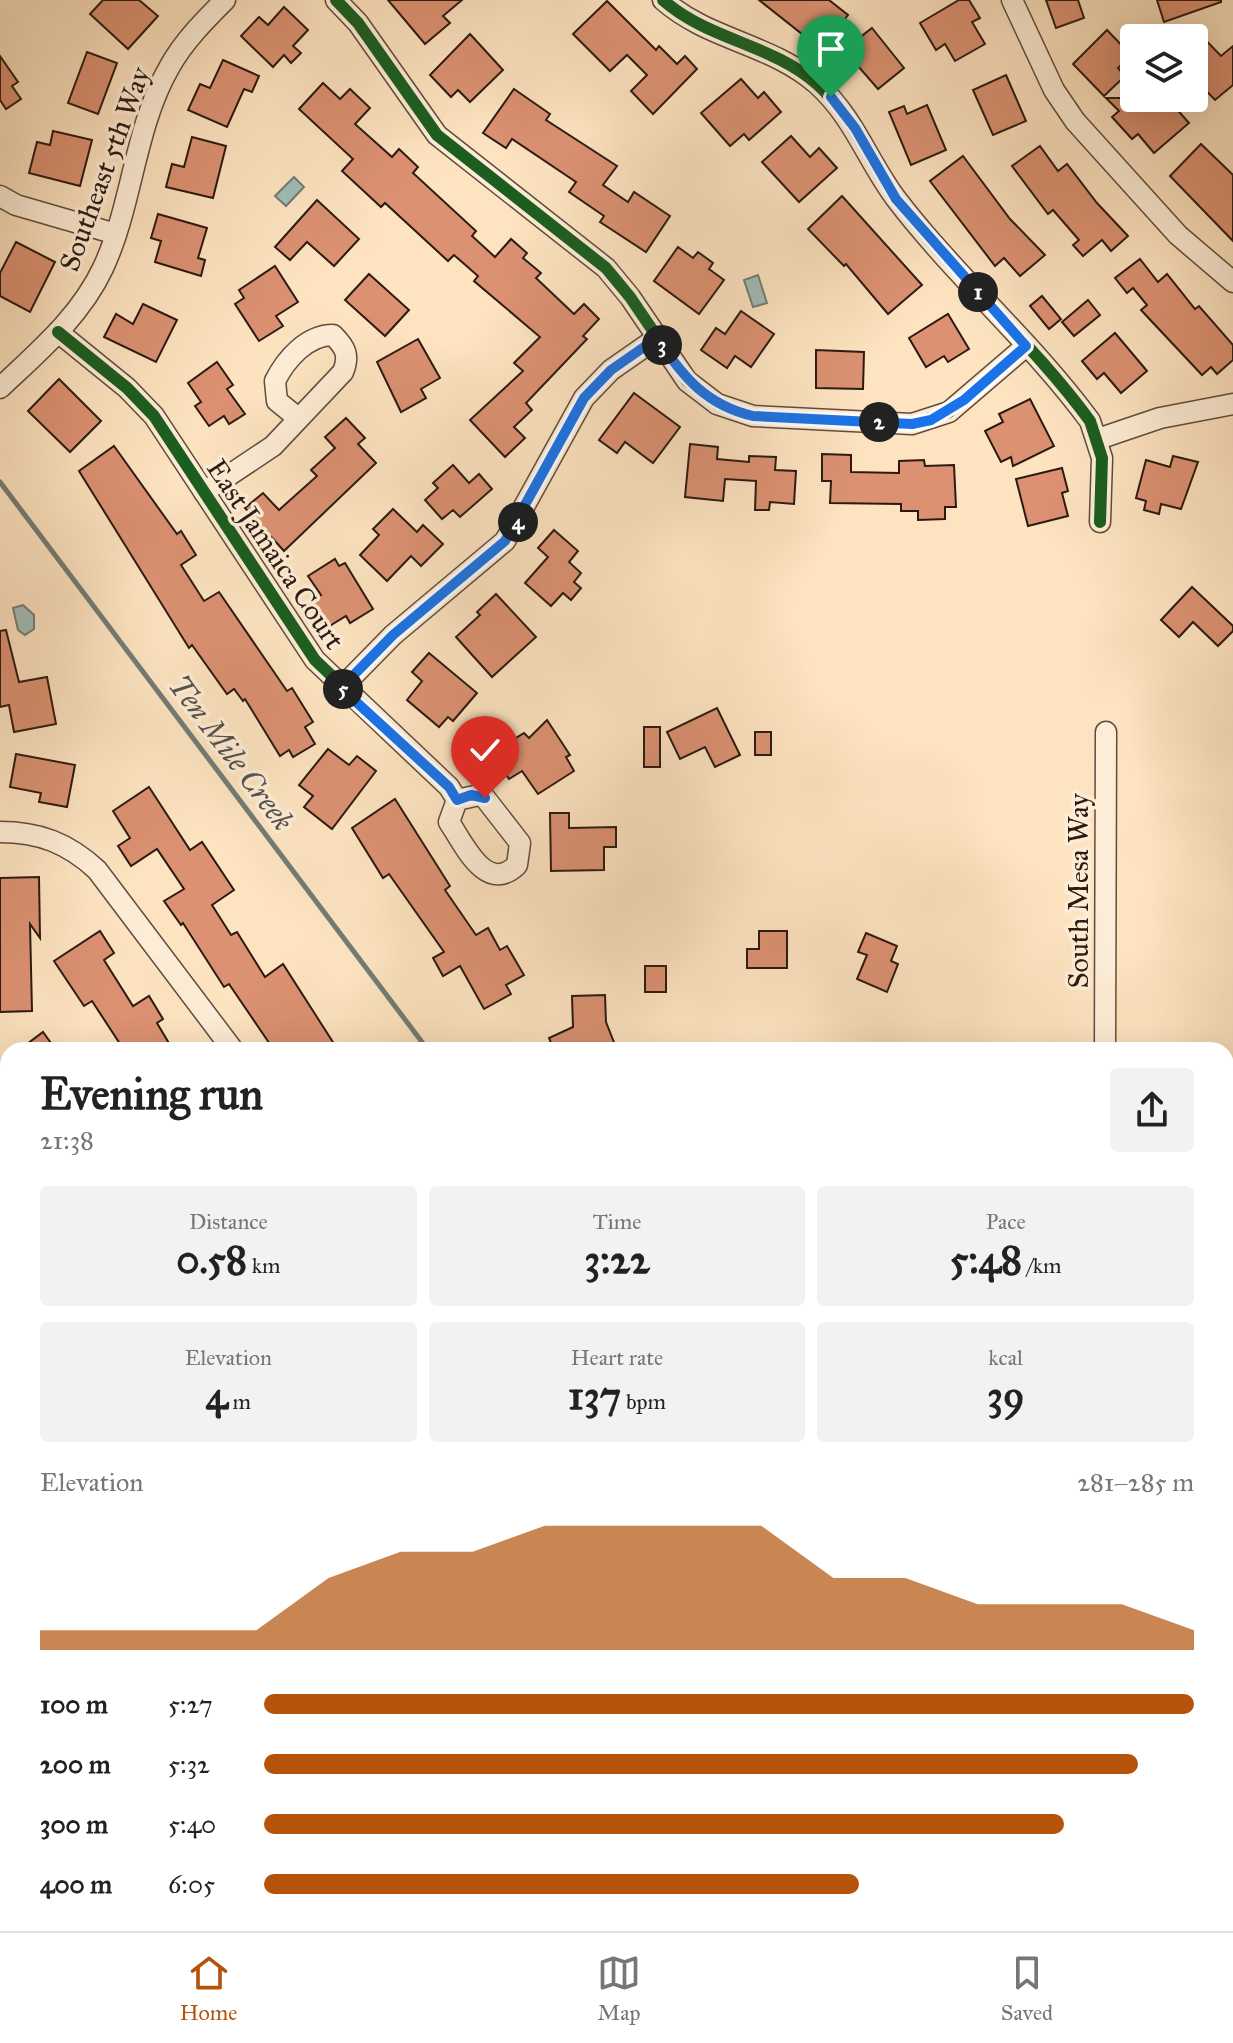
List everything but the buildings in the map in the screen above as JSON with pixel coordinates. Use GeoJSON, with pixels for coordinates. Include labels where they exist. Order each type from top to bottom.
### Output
{"type":"FeatureCollection","features":[{"type":"Feature","properties":{"kind":"street"},"geometry":{"type":"LineString","coordinates":[[336,0],[358,23],[437,135],[606,268],[687,381],[717,404],[753,416],[912,424],[949,412],[1026,346]]}},
{"type":"Feature","properties":{"kind":"street"},"geometry":{"type":"LineString","coordinates":[[663,0],[690,20],[785,61],[824,90],[855,128],[896,199],[1079,406],[1098,439],[1102,458],[1100,522]]}},
{"type":"Feature","properties":{"kind":"street"},"geometry":{"type":"LineString","coordinates":[[1012,0],[1054,90],[1075,121],[1178,235],[1233,282]]}},
{"type":"Feature","properties":{"kind":"street","name":"Southeast 5th Way"},"geometry":{"type":"LineString","coordinates":[[0,388],[58,332],[93,287],[116,234],[160,86],[183,46],[214,4]]}},
{"type":"Feature","properties":{"kind":"street"},"geometry":{"type":"LineString","coordinates":[[0,196],[16,205],[116,234]]}},
{"type":"Feature","properties":{"kind":"street","name":"East Jamaica Court"},"geometry":{"type":"LineString","coordinates":[[58,332],[148,408],[303,644],[341,688],[449,787],[457,800]]}},
{"type":"Feature","properties":{"kind":"street"},"geometry":{"type":"LineString","coordinates":[[341,688],[393,635],[505,541],[584,398],[611,370],[657,338]]}},
{"type":"Feature","properties":{"kind":"street"},"geometry":{"type":"LineString","coordinates":[[1098,439],[1160,418],[1233,404]]}},
{"type":"Feature","properties":{"kind":"street"},"geometry":{"type":"LineString","coordinates":[[204,492],[265,452],[298,418]]}},
{"type":"Feature","properties":{"kind":"street","name":"South Mesa Way"},"geometry":{"type":"LineString","coordinates":[[1105,1042],[1106,732]]}},
{"type":"Feature","properties":{"kind":"street"},"geometry":{"type":"LineString","coordinates":[[0,832],[49,838],[83,857],[97,870],[227,1042]]}},
{"type":"Feature","properties":{"kind":"water"},"geometry":{"type":"Polygon","coordinates":[[[294,177],[304,187],[286,206],[275,196],[294,177]]]}},
{"type":"Feature","properties":{"kind":"water"},"geometry":{"type":"Polygon","coordinates":[[[758,275],[767,303],[753,307],[744,280],[758,275]]]}},
{"type":"Feature","properties":{"kind":"water"},"geometry":{"type":"Polygon","coordinates":[[[23,605],[34,615],[34,629],[25,635],[18,630],[13,608],[23,605]]]}},
{"type":"Feature","properties":{"kind":"waterway","name":"Ten Mile Creek"},"geometry":{"type":"LineString","coordinates":[[0,482],[422,1042]]}},
{"type":"Feature","properties":{"kind":"cycle path"},"geometry":{"type":"LineString","coordinates":[[336,0],[358,23],[437,135],[606,268],[630,297],[687,381],[717,404],[753,416],[912,424],[949,412],[1026,346]]}},
{"type":"Feature","properties":{"kind":"cycle path"},"geometry":{"type":"LineString","coordinates":[[663,0],[700,24],[799,71],[830,97],[897,200],[1044,364],[1090,421],[1102,458],[1100,522]]}},
{"type":"Feature","properties":{"kind":"cycle path"},"geometry":{"type":"LineString","coordinates":[[58,332],[127,388],[154,416],[315,660],[449,787],[457,800]]}},
{"type":"Feature","properties":{"kind":"route"},"geometry":{"type":"LineString","coordinates":[[485,798],[471,795],[457,800],[449,787],[341,688],[393,635],[505,541],[526,508],[574,414],[584,398],[611,370],[657,338],[687,381],[717,404],[735,411],[753,416],[912,424],[949,412],[1026,346],[896,199],[855,128],[831,97]]}}]}
